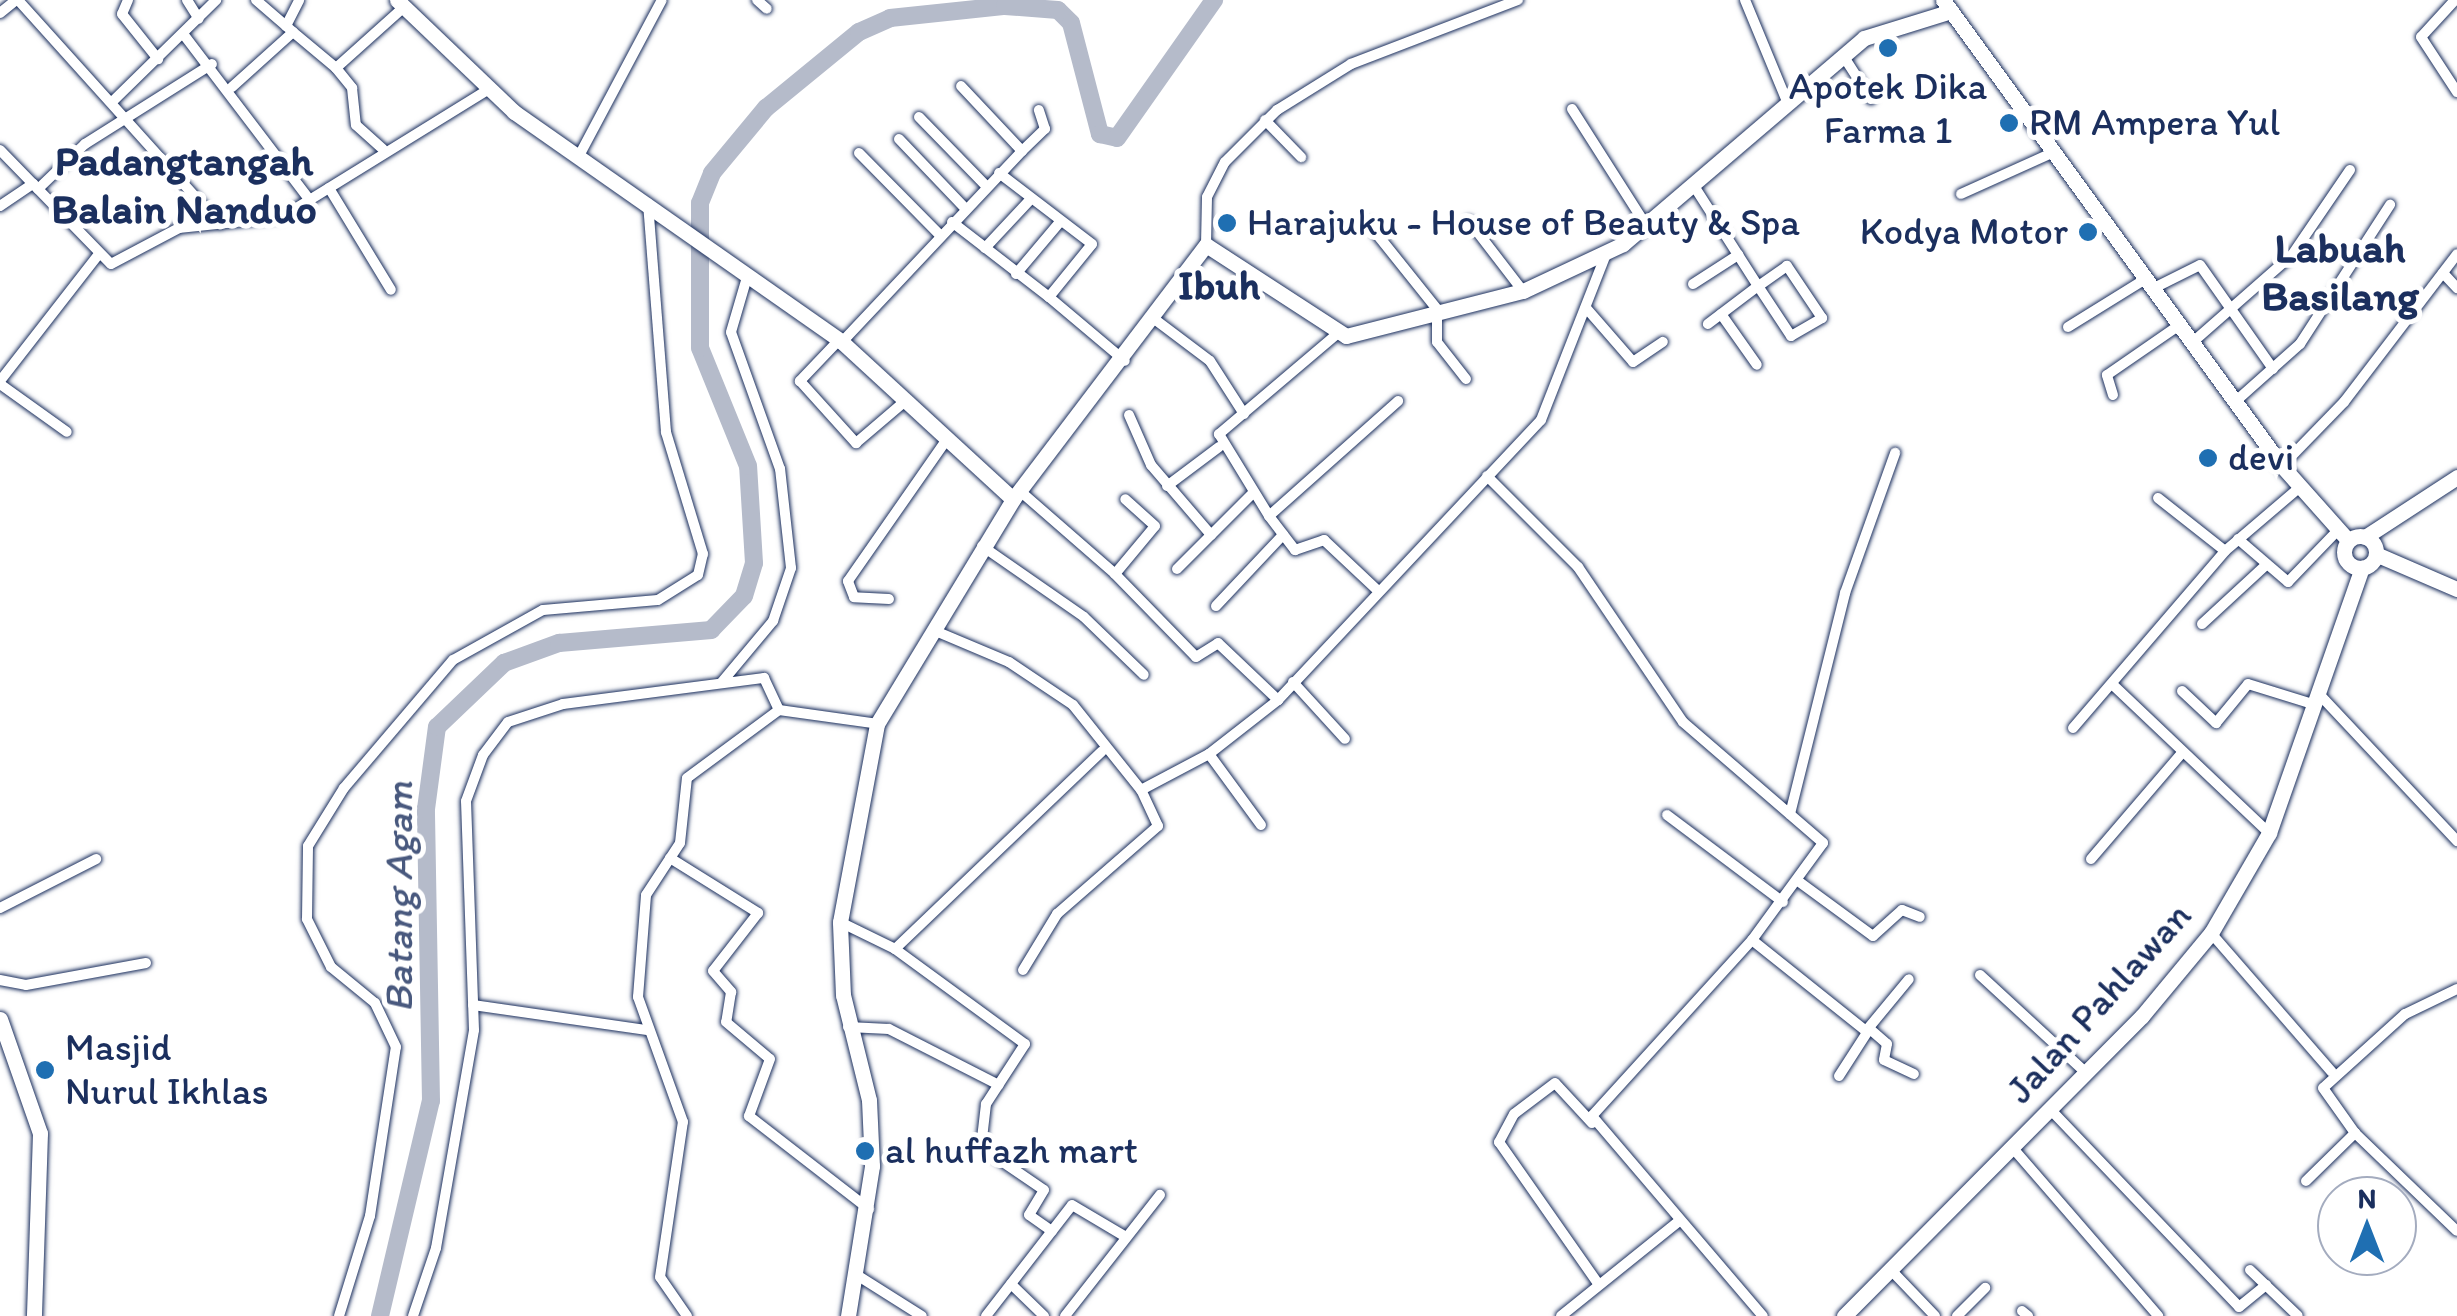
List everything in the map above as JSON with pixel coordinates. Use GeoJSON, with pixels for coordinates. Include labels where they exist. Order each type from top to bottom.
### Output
{"type":"FeatureCollection","features":[{"type":"Feature","properties":{"kind":"street"},"geometry":{"type":"LineString","coordinates":[[0,13],[17,0],[220,224]]}},
{"type":"Feature","properties":{"kind":"street"},"geometry":{"type":"LineString","coordinates":[[128,0],[122,14],[158,59]]}},
{"type":"Feature","properties":{"kind":"street"},"geometry":{"type":"LineString","coordinates":[[187,0],[199,20]]}},
{"type":"Feature","properties":{"kind":"street"},"geometry":{"type":"LineString","coordinates":[[112,102],[216,0]]}},
{"type":"Feature","properties":{"kind":"street"},"geometry":{"type":"LineString","coordinates":[[256,0],[336,68],[352,88],[356,125],[384,148]]}},
{"type":"Feature","properties":{"kind":"street"},"geometry":{"type":"LineString","coordinates":[[232,87],[289,29],[299,0]]}},
{"type":"Feature","properties":{"kind":"street"},"geometry":{"type":"LineString","coordinates":[[580,154],[662,0]]}},
{"type":"Feature","properties":{"kind":"street"},"geometry":{"type":"LineString","coordinates":[[757,0],[767,9]]}},
{"type":"Feature","properties":{"kind":"street"},"geometry":{"type":"LineString","coordinates":[[848,1316],[860,1277],[870,1210],[868,1100],[848,1027],[840,922],[878,724],[1016,495],[1158,321],[1206,245],[1207,198],[1265,120],[1351,64],[1518,0]]}},
{"type":"Feature","properties":{"kind":"street"},"geometry":{"type":"LineString","coordinates":[[1745,0],[1786,99]]}},
{"type":"Feature","properties":{"kind":"street"},"geometry":{"type":"LineString","coordinates":[[2454,0],[2421,38],[2457,92]]}},
{"type":"Feature","properties":{"kind":"street"},"geometry":{"type":"LineString","coordinates":[[336,68],[401,4],[488,90],[841,341],[946,439],[1115,574],[1196,657],[1218,643],[1278,700]]}},
{"type":"Feature","properties":{"kind":"street"},"geometry":{"type":"LineString","coordinates":[[1376,589],[1324,540],[1295,550],[1219,447],[1219,434],[1337,334],[1439,314],[1523,291],[1606,254],[1694,186],[1786,99],[1824,81],[1844,57],[1876,31],[1947,6],[2282,466],[2343,535],[2347,562],[2362,568],[2378,554]]}},
{"type":"Feature","properties":{"kind":"street"},"geometry":{"type":"LineString","coordinates":[[184,34],[232,87],[310,199]]}},
{"type":"Feature","properties":{"kind":"street"},"geometry":{"type":"LineString","coordinates":[[1844,57],[1871,99]]}},
{"type":"Feature","properties":{"kind":"street"},"geometry":{"type":"LineString","coordinates":[[0,206],[212,64]]}},
{"type":"Feature","properties":{"kind":"street"},"geometry":{"type":"LineString","coordinates":[[961,86],[1022,151]]}},
{"type":"Feature","properties":{"kind":"street"},"geometry":{"type":"LineString","coordinates":[[0,150],[110,264],[130,259],[192,225],[282,217],[384,148],[488,90]]}},
{"type":"Feature","properties":{"kind":"street"},"geometry":{"type":"LineString","coordinates":[[1572,109],[1646,226]]}},
{"type":"Feature","properties":{"kind":"street"},"geometry":{"type":"LineString","coordinates":[[904,402],[856,443],[801,383],[1044,129],[1039,110]]}},
{"type":"Feature","properties":{"kind":"street"},"geometry":{"type":"LineString","coordinates":[[920,117],[986,186]]}},
{"type":"Feature","properties":{"kind":"street"},"geometry":{"type":"LineString","coordinates":[[1265,120],[1300,157]]}},
{"type":"Feature","properties":{"kind":"street"},"geometry":{"type":"LineString","coordinates":[[899,139],[965,208]]}},
{"type":"Feature","properties":{"kind":"street"},"geometry":{"type":"LineString","coordinates":[[1961,194],[2054,152]]}},
{"type":"Feature","properties":{"kind":"street"},"geometry":{"type":"LineString","coordinates":[[859,153],[940,235]]}},
{"type":"Feature","properties":{"kind":"street"},"geometry":{"type":"LineString","coordinates":[[2194,341],[2292,255],[2350,170]]}},
{"type":"Feature","properties":{"kind":"street"},"geometry":{"type":"LineString","coordinates":[[999,173],[1029,201],[1092,244],[1049,298]]}},
{"type":"Feature","properties":{"kind":"street"},"geometry":{"type":"LineString","coordinates":[[1694,186],[1758,286],[1794,337],[1821,320],[1790,267],[1758,286],[1708,324]]}},
{"type":"Feature","properties":{"kind":"street"},"geometry":{"type":"LineString","coordinates":[[328,188],[391,290]]}},
{"type":"Feature","properties":{"kind":"street"},"geometry":{"type":"LineString","coordinates":[[985,248],[1029,201]]}},
{"type":"Feature","properties":{"kind":"street"},"geometry":{"type":"LineString","coordinates":[[339,1316],[370,1216],[396,1047],[381,1012],[331,967],[307,920],[308,846],[344,788],[453,660],[543,610],[658,600],[698,576],[704,554],[666,432],[648,202]]}},
{"type":"Feature","properties":{"kind":"street"},"geometry":{"type":"LineString","coordinates":[[2236,401],[2300,344],[2390,205]]}},
{"type":"Feature","properties":{"kind":"street"},"geometry":{"type":"LineString","coordinates":[[952,222],[1126,361]]}},
{"type":"Feature","properties":{"kind":"street"},"geometry":{"type":"LineString","coordinates":[[1016,274],[1060,222]]}},
{"type":"Feature","properties":{"kind":"street"},"geometry":{"type":"LineString","coordinates":[[1470,222],[1523,291]]}},
{"type":"Feature","properties":{"kind":"street"},"geometry":{"type":"LineString","coordinates":[[1368,223],[1439,314],[1437,342],[1466,379]]}},
{"type":"Feature","properties":{"kind":"street"},"geometry":{"type":"LineString","coordinates":[[1206,245],[1337,334]]}},
{"type":"Feature","properties":{"kind":"street"},"geometry":{"type":"LineString","coordinates":[[67,432],[0,382],[98,254]]}},
{"type":"Feature","properties":{"kind":"street"},"geometry":{"type":"LineString","coordinates":[[1141,790],[1209,754],[1278,700],[1376,589],[1540,420],[1588,309],[1606,254]]}},
{"type":"Feature","properties":{"kind":"street"},"geometry":{"type":"LineString","coordinates":[[2282,466],[2457,254]]}},
{"type":"Feature","properties":{"kind":"street"},"geometry":{"type":"LineString","coordinates":[[1693,284],[1738,255]]}},
{"type":"Feature","properties":{"kind":"street"},"geometry":{"type":"LineString","coordinates":[[2068,327],[2150,283],[2198,264],[2233,307],[2273,369]]}},
{"type":"Feature","properties":{"kind":"street"},"geometry":{"type":"LineString","coordinates":[[722,683],[772,621],[791,568],[780,469],[730,332],[748,273]]}},
{"type":"Feature","properties":{"kind":"street"},"geometry":{"type":"LineString","coordinates":[[2443,273],[2457,288]]}},
{"type":"Feature","properties":{"kind":"street"},"geometry":{"type":"LineString","coordinates":[[1588,309],[1633,362],[1663,342]]}},
{"type":"Feature","properties":{"kind":"street"},"geometry":{"type":"LineString","coordinates":[[1721,314],[1757,364]]}},
{"type":"Feature","properties":{"kind":"street"},"geometry":{"type":"LineString","coordinates":[[1158,321],[1210,361],[1244,414]]}},
{"type":"Feature","properties":{"kind":"street"},"geometry":{"type":"LineString","coordinates":[[2113,395],[2107,375],[2182,324]]}},
{"type":"Feature","properties":{"kind":"street"},"geometry":{"type":"LineString","coordinates":[[1269,516],[1398,401]]}},
{"type":"Feature","properties":{"kind":"street"},"geometry":{"type":"LineString","coordinates":[[1129,415],[1167,486],[1210,535]]}},
{"type":"Feature","properties":{"kind":"street"},"geometry":{"type":"LineString","coordinates":[[889,599],[854,597],[848,581],[946,439]]}},
{"type":"Feature","properties":{"kind":"street"},"geometry":{"type":"LineString","coordinates":[[1167,486],[1219,447]]}},
{"type":"Feature","properties":{"kind":"street"},"geometry":{"type":"LineString","coordinates":[[1790,814],[1845,593],[1895,453]]}},
{"type":"Feature","properties":{"kind":"street"},"geometry":{"type":"LineString","coordinates":[[1487,476],[1578,566],[1683,722],[1823,844],[1752,940],[1592,1123]]}},
{"type":"Feature","properties":{"kind":"street"},"geometry":{"type":"LineString","coordinates":[[2238,539],[2288,582],[2343,535],[2365,537],[2457,477]]}},
{"type":"Feature","properties":{"kind":"street"},"geometry":{"type":"LineString","coordinates":[[2073,728],[2225,550],[2300,487]]}},
{"type":"Feature","properties":{"kind":"street"},"geometry":{"type":"LineString","coordinates":[[1178,569],[1253,493]]}},
{"type":"Feature","properties":{"kind":"street"},"geometry":{"type":"LineString","coordinates":[[2158,498],[2225,550]]}},
{"type":"Feature","properties":{"kind":"street"},"geometry":{"type":"LineString","coordinates":[[1115,574],[1155,526],[1125,499]]}},
{"type":"Feature","properties":{"kind":"street"},"geometry":{"type":"LineString","coordinates":[[1216,606],[1283,536]]}},
{"type":"Feature","properties":{"kind":"street"},"geometry":{"type":"LineString","coordinates":[[2365,537],[2378,554],[2457,589]]}},
{"type":"Feature","properties":{"kind":"street"},"geometry":{"type":"LineString","coordinates":[[982,546],[1084,617],[1144,675]]}},
{"type":"Feature","properties":{"kind":"street"},"geometry":{"type":"LineString","coordinates":[[2202,624],[2266,565]]}},
{"type":"Feature","properties":{"kind":"street","name":"Jalan Pahlawan"},"geometry":{"type":"LineString","coordinates":[[1844,1316],[2050,1108],[2210,932],[2269,833],[2362,568]]}},
{"type":"Feature","properties":{"kind":"street"},"geometry":{"type":"LineString","coordinates":[[933,630],[1047,686],[1090,724],[1102,752],[1141,790],[1158,826],[1057,914],[1023,970]]}},
{"type":"Feature","properties":{"kind":"street"},"geometry":{"type":"LineString","coordinates":[[413,1316],[436,1248],[473,1005],[466,801],[495,735],[539,709],[722,683],[770,680],[778,710]]}},
{"type":"Feature","properties":{"kind":"street"},"geometry":{"type":"LineString","coordinates":[[1294,682],[1345,739]]}},
{"type":"Feature","properties":{"kind":"street"},"geometry":{"type":"LineString","coordinates":[[2112,684],[2181,754],[2269,833]]}},
{"type":"Feature","properties":{"kind":"street"},"geometry":{"type":"LineString","coordinates":[[2182,692],[2216,723],[2248,684],[2318,700],[2457,841]]}},
{"type":"Feature","properties":{"kind":"street"},"geometry":{"type":"LineString","coordinates":[[688,1316],[660,1278],[684,1122],[647,1030],[638,947],[646,895],[670,858],[687,778],[778,710],[878,724]]}},
{"type":"Feature","properties":{"kind":"street"},"geometry":{"type":"LineString","coordinates":[[895,949],[1102,752]]}},
{"type":"Feature","properties":{"kind":"street"},"geometry":{"type":"LineString","coordinates":[[1209,754],[1261,825]]}},
{"type":"Feature","properties":{"kind":"street"},"geometry":{"type":"LineString","coordinates":[[2091,860],[2181,754]]}},
{"type":"Feature","properties":{"kind":"street"},"geometry":{"type":"LineString","coordinates":[[1667,815],[1783,902]]}},
{"type":"Feature","properties":{"kind":"street"},"geometry":{"type":"LineString","coordinates":[[670,858],[758,913],[713,971],[730,992],[726,1022],[770,1059],[749,1116],[870,1210]]}},
{"type":"Feature","properties":{"kind":"street"},"geometry":{"type":"LineString","coordinates":[[0,908],[96,860]]}},
{"type":"Feature","properties":{"kind":"street"},"geometry":{"type":"LineString","coordinates":[[1798,881],[1873,936],[1902,910],[1920,917]]}},
{"type":"Feature","properties":{"kind":"street"},"geometry":{"type":"LineString","coordinates":[[840,922],[895,949],[1025,1044],[985,1107],[982,1147],[1044,1190],[1028,1212],[1052,1231]]}},
{"type":"Feature","properties":{"kind":"street"},"geometry":{"type":"LineString","coordinates":[[2210,932],[2332,1072]]}},
{"type":"Feature","properties":{"kind":"street"},"geometry":{"type":"LineString","coordinates":[[1752,940],[1887,1044],[1884,1060],[1914,1074]]}},
{"type":"Feature","properties":{"kind":"street"},"geometry":{"type":"LineString","coordinates":[[0,980],[26,985],[146,962]]}},
{"type":"Feature","properties":{"kind":"street"},"geometry":{"type":"LineString","coordinates":[[1980,974],[2084,1071]]}},
{"type":"Feature","properties":{"kind":"street"},"geometry":{"type":"LineString","coordinates":[[1838,1076],[1909,979]]}},
{"type":"Feature","properties":{"kind":"street"},"geometry":{"type":"LineString","coordinates":[[2457,988],[2405,1014],[2332,1072],[2324,1095],[2355,1134],[2457,1231]]}},
{"type":"Feature","properties":{"kind":"street"},"geometry":{"type":"LineString","coordinates":[[473,1005],[647,1030]]}},
{"type":"Feature","properties":{"kind":"street"},"geometry":{"type":"LineString","coordinates":[[0,1019],[4,1040],[40,1134],[34,1316]]}},
{"type":"Feature","properties":{"kind":"street"},"geometry":{"type":"LineString","coordinates":[[848,1027],[878,1025],[999,1085]]}},
{"type":"Feature","properties":{"kind":"street"},"geometry":{"type":"LineString","coordinates":[[1599,1286],[1498,1142],[1514,1114],[1555,1083],[1763,1316]]}},
{"type":"Feature","properties":{"kind":"street"},"geometry":{"type":"LineString","coordinates":[[2050,1108],[2241,1308],[2266,1286]]}},
{"type":"Feature","properties":{"kind":"street"},"geometry":{"type":"LineString","coordinates":[[2306,1181],[2355,1134]]}},
{"type":"Feature","properties":{"kind":"street"},"geometry":{"type":"LineString","coordinates":[[2012,1146],[2151,1313]]}},
{"type":"Feature","properties":{"kind":"street"},"geometry":{"type":"LineString","coordinates":[[1065,1316],[1160,1194]]}},
{"type":"Feature","properties":{"kind":"street"},"geometry":{"type":"LineString","coordinates":[[986,1316],[1077,1204],[1126,1237]]}},
{"type":"Feature","properties":{"kind":"street"},"geometry":{"type":"LineString","coordinates":[[1561,1316],[1678,1222]]}},
{"type":"Feature","properties":{"kind":"street"},"geometry":{"type":"LineString","coordinates":[[1890,1269],[1935,1316]]}},
{"type":"Feature","properties":{"kind":"street"},"geometry":{"type":"LineString","coordinates":[[2250,1270],[2298,1316]]}},
{"type":"Feature","properties":{"kind":"street"},"geometry":{"type":"LineString","coordinates":[[860,1277],[922,1316]]}},
{"type":"Feature","properties":{"kind":"street"},"geometry":{"type":"LineString","coordinates":[[1011,1284],[1044,1316]]}},
{"type":"Feature","properties":{"kind":"street"},"geometry":{"type":"LineString","coordinates":[[1957,1316],[1986,1288]]}},
{"type":"Feature","properties":{"kind":"waterway","name":"Batang Agam"},"geometry":{"type":"LineString","coordinates":[[380,1316],[431,1101],[426,809],[437,727],[504,663],[559,643],[711,630],[744,596],[754,563],[748,466],[700,348],[700,203],[712,173],[766,108],[859,32],[890,18],[1005,6],[1058,10],[1071,23],[1100,134],[1117,138],[1214,0]]}},
{"type":"Feature","properties":{"kind":"place","name":"Apotek Dika Farma 1"},"geometry":{"type":"Point","coordinates":[1888,48]}},
{"type":"Feature","properties":{"kind":"place","name":"RM Ampera Yul"},"geometry":{"type":"Point","coordinates":[2009,123]}},
{"type":"Feature","properties":{"kind":"place","name":"Harajuku - House of Beauty & Spa"},"geometry":{"type":"Point","coordinates":[1227,223]}},
{"type":"Feature","properties":{"kind":"place","name":"Kodya Motor"},"geometry":{"type":"Point","coordinates":[2088,232]}},
{"type":"Feature","properties":{"kind":"place","name":"devi"},"geometry":{"type":"Point","coordinates":[2208,458]}},
{"type":"Feature","properties":{"kind":"place","name":"Masjid Nurul Ikhlas"},"geometry":{"type":"Point","coordinates":[45,1070]}},
{"type":"Feature","properties":{"kind":"place","name":"al huffazh mart"},"geometry":{"type":"Point","coordinates":[865,1151]}},
{"type":"Feature","properties":{"kind":"district","name":"Padangtangah Balain Nanduo"},"geometry":{"type":"Point","coordinates":[184,186]}},
{"type":"Feature","properties":{"kind":"district","name":"Labuah Basilang"},"geometry":{"type":"Point","coordinates":[2340,272]}},
{"type":"Feature","properties":{"kind":"district","name":"Ibuh"},"geometry":{"type":"Point","coordinates":[1219,285]}}]}
